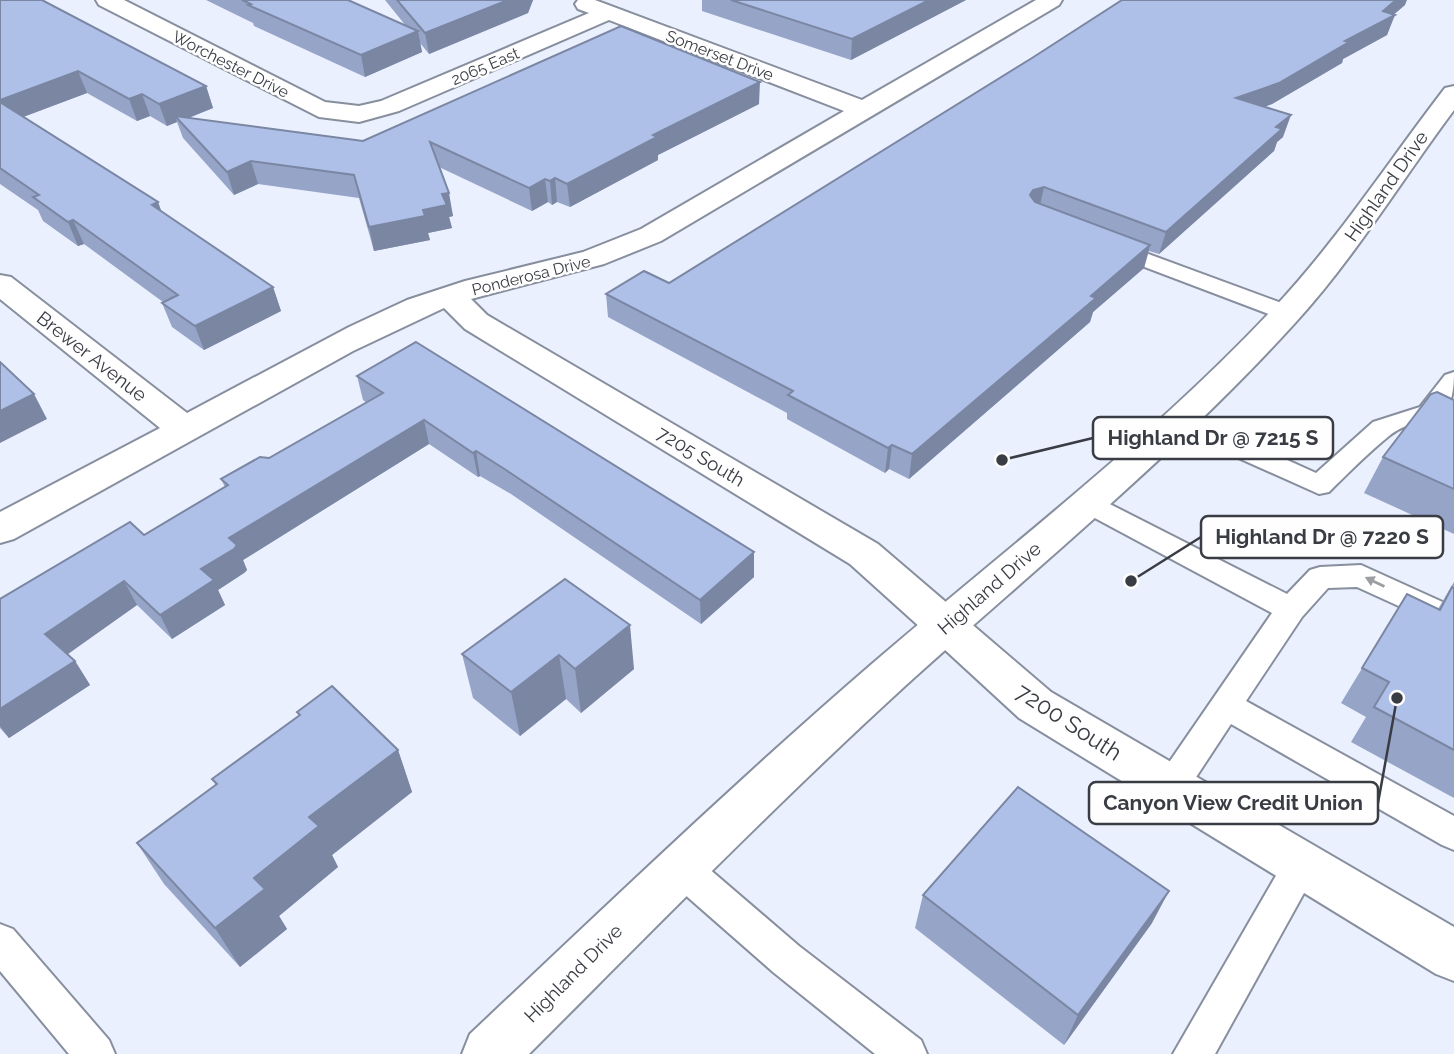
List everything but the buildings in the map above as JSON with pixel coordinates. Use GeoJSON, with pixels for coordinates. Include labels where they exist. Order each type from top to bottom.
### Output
{"type":"FeatureCollection","features":[{"type":"Feature","properties":{"kind":"street","name":"Worchester Drive"},"geometry":{"type":"LineString","coordinates":[[107,0],[319,109],[359,114]]}},
{"type":"Feature","properties":{"kind":"street","name":"Somerset Drive"},"geometry":{"type":"LineString","coordinates":[[574,0],[866,110]]}},
{"type":"Feature","properties":{"kind":"street","name":"Ponderosa Drive"},"geometry":{"type":"LineString","coordinates":[[0,529],[385,322],[449,296],[578,265],[618,252],[1051,0]]}},
{"type":"Feature","properties":{"kind":"street","name":"2065 East"},"geometry":{"type":"LineString","coordinates":[[359,114],[383,109],[418,95],[608,13]]}},
{"type":"Feature","properties":{"kind":"street","name":"Highland Drive"},"geometry":{"type":"LineString","coordinates":[[490,1054],[680,867],[1238,365],[1335,258],[1454,93]]}},
{"type":"Feature","properties":{"kind":"street","name":"Brewer Avenue"},"geometry":{"type":"LineString","coordinates":[[0,284],[184,429]]}},
{"type":"Feature","properties":{"kind":"street","name":"7205 South"},"geometry":{"type":"LineString","coordinates":[[449,296],[476,322],[864,554],[946,626]]}},
{"type":"Feature","properties":{"kind":"street","name":"7200 South"},"geometry":{"type":"LineString","coordinates":[[946,626],[1035,705],[1454,956]]}},
{"type":"Feature","properties":{"kind":"lane"},"geometry":{"type":"LineString","coordinates":[[1090,238],[1287,313]]}},
{"type":"Feature","properties":{"kind":"lane"},"geometry":{"type":"LineString","coordinates":[[1429,412],[1454,380]]}},
{"type":"Feature","properties":{"kind":"lane"},"geometry":{"type":"LineString","coordinates":[[1178,421],[1319,485],[1382,428],[1400,419],[1429,412],[1454,423]]}},
{"type":"Feature","properties":{"kind":"lane"},"geometry":{"type":"LineString","coordinates":[[1088,502],[1291,608]]}},
{"type":"Feature","properties":{"kind":"lane"},"geometry":{"type":"LineString","coordinates":[[1171,787],[1291,608],[1320,578],[1362,576],[1436,612]]}},
{"type":"Feature","properties":{"kind":"lane"},"geometry":{"type":"LineString","coordinates":[[1226,705],[1454,834]]}},
{"type":"Feature","properties":{"kind":"lane"},"geometry":{"type":"LineString","coordinates":[[1193,1054],[1302,864]]}},
{"type":"Feature","properties":{"kind":"lane"},"geometry":{"type":"LineString","coordinates":[[680,867],[786,959],[907,1054]]}},
{"type":"Feature","properties":{"kind":"lane"},"geometry":{"type":"LineString","coordinates":[[0,942],[95,1054]]}},
{"type":"Feature","properties":{"kind":"place","name":"Highland Dr @ 7215 S"},"geometry":{"type":"Point","coordinates":[1002,460]}},
{"type":"Feature","properties":{"kind":"place","name":"Highland Dr @ 7220 S"},"geometry":{"type":"Point","coordinates":[1131,581]}},
{"type":"Feature","properties":{"kind":"place","name":"Canyon View Credit Union"},"geometry":{"type":"Point","coordinates":[1397,698]}}]}
